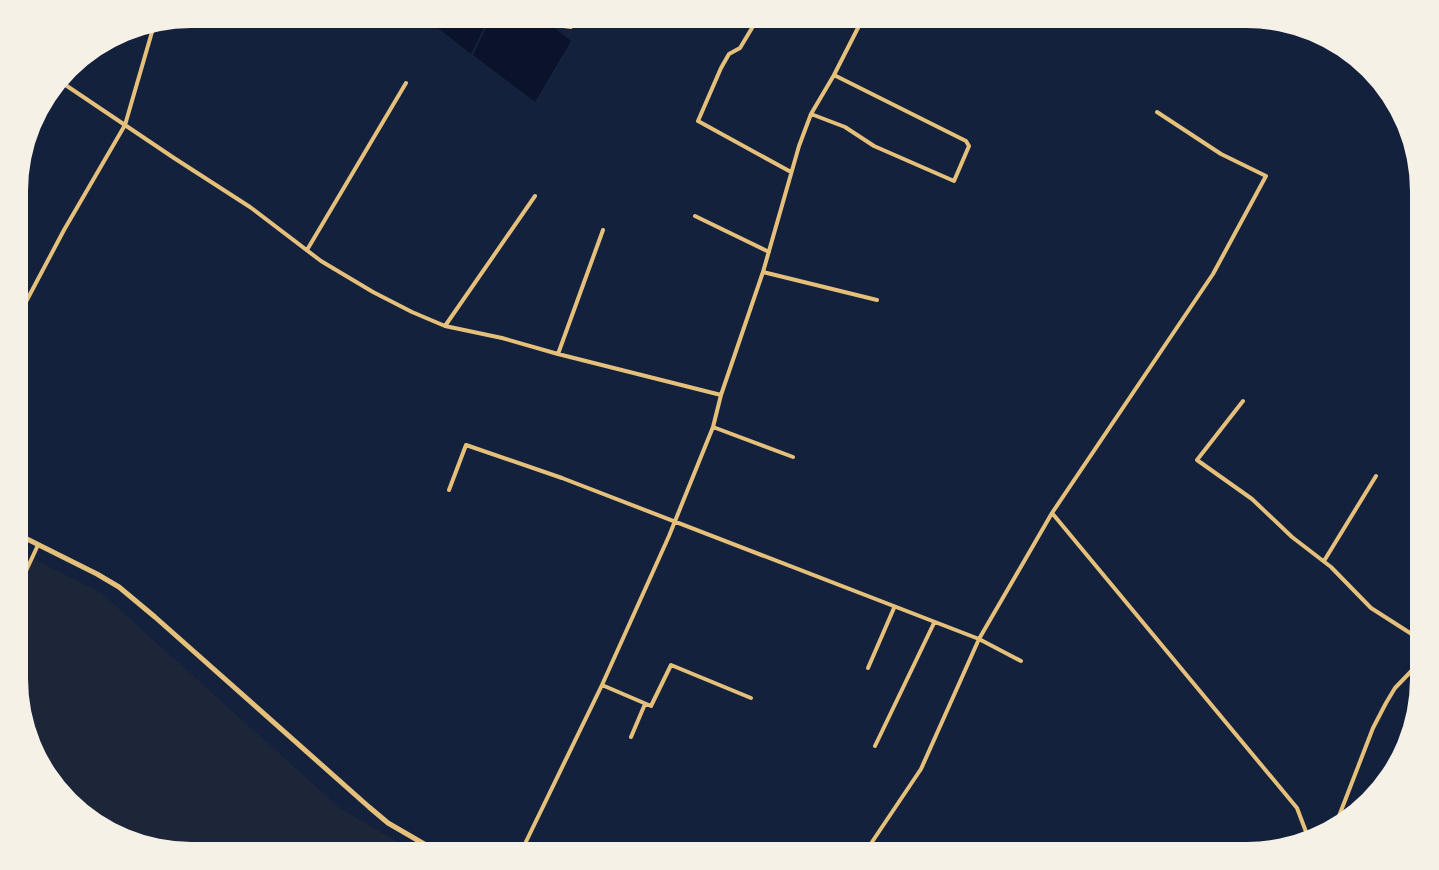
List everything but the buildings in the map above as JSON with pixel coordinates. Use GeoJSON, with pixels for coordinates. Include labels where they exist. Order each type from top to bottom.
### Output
{"type":"FeatureCollection","features":[{"type":"Feature","properties":{"kind":"main road"},"geometry":{"type":"LineString","coordinates":[[28,539],[119,587],[375,812],[419,842]]}},
{"type":"Feature","properties":{"kind":"street"},"geometry":{"type":"LineString","coordinates":[[752,28],[740,48],[729,54],[698,121],[791,172]]}},
{"type":"Feature","properties":{"kind":"street"},"geometry":{"type":"LineString","coordinates":[[526,842],[602,685],[674,523],[713,426],[721,395],[763,272],[791,172],[812,114],[859,28]]}},
{"type":"Feature","properties":{"kind":"street"},"geometry":{"type":"LineString","coordinates":[[28,297],[125,124],[152,34]]}},
{"type":"Feature","properties":{"kind":"street"},"geometry":{"type":"LineString","coordinates":[[812,114],[845,127],[874,146],[954,180],[969,146],[966,141],[834,75]]}},
{"type":"Feature","properties":{"kind":"street"},"geometry":{"type":"LineString","coordinates":[[307,250],[406,83]]}},
{"type":"Feature","properties":{"kind":"street"},"geometry":{"type":"LineString","coordinates":[[67,86],[250,207],[307,250],[373,292],[445,326],[502,338],[721,395]]}},
{"type":"Feature","properties":{"kind":"street"},"geometry":{"type":"LineString","coordinates":[[872,841],[921,769],[979,639],[1052,513],[1213,274],[1266,176],[1221,154],[1157,112]]}},
{"type":"Feature","properties":{"kind":"street"},"geometry":{"type":"LineString","coordinates":[[445,326],[535,196]]}},
{"type":"Feature","properties":{"kind":"street"},"geometry":{"type":"LineString","coordinates":[[695,216],[769,252]]}},
{"type":"Feature","properties":{"kind":"street"},"geometry":{"type":"LineString","coordinates":[[558,354],[603,230]]}},
{"type":"Feature","properties":{"kind":"street"},"geometry":{"type":"LineString","coordinates":[[763,272],[877,300]]}},
{"type":"Feature","properties":{"kind":"street"},"geometry":{"type":"LineString","coordinates":[[1243,401],[1197,460],[1252,500],[1292,537],[1324,561],[1371,608],[1410,633]]}},
{"type":"Feature","properties":{"kind":"street"},"geometry":{"type":"LineString","coordinates":[[713,426],[793,457]]}},
{"type":"Feature","properties":{"kind":"street"},"geometry":{"type":"LineString","coordinates":[[449,489],[466,445],[562,478],[979,639],[1021,661]]}},
{"type":"Feature","properties":{"kind":"street"},"geometry":{"type":"LineString","coordinates":[[1324,561],[1376,476]]}},
{"type":"Feature","properties":{"kind":"street"},"geometry":{"type":"LineString","coordinates":[[1052,513],[1297,808],[1306,831]]}},
{"type":"Feature","properties":{"kind":"street"},"geometry":{"type":"LineString","coordinates":[[28,568],[38,545]]}},
{"type":"Feature","properties":{"kind":"street"},"geometry":{"type":"LineString","coordinates":[[868,668],[894,608]]}},
{"type":"Feature","properties":{"kind":"street"},"geometry":{"type":"LineString","coordinates":[[876,746],[934,622]]}},
{"type":"Feature","properties":{"kind":"street"},"geometry":{"type":"LineString","coordinates":[[602,685],[651,706],[671,665],[751,698]]}},
{"type":"Feature","properties":{"kind":"street"},"geometry":{"type":"LineString","coordinates":[[1341,812],[1386,703],[1395,688],[1410,672]]}},
{"type":"Feature","properties":{"kind":"street"},"geometry":{"type":"LineString","coordinates":[[632,737],[645,704]]}},
{"type":"Feature","properties":{"kind":"shaded area"},"geometry":{"type":"Polygon","coordinates":[[[438,28],[484,28],[471,54],[438,28]]]}},
{"type":"Feature","properties":{"kind":"shaded area"},"geometry":{"type":"Polygon","coordinates":[[[486,28],[555,28],[571,41],[535,102],[473,55],[486,28]]]}},
{"type":"Feature","properties":{"kind":"shaded area"},"geometry":{"type":"Polygon","coordinates":[[[28,556],[100,592],[341,809],[397,842],[191,842],[170,840],[129,829],[92,808],[69,786],[50,760],[34,721],[28,679],[28,556]]]}}]}
